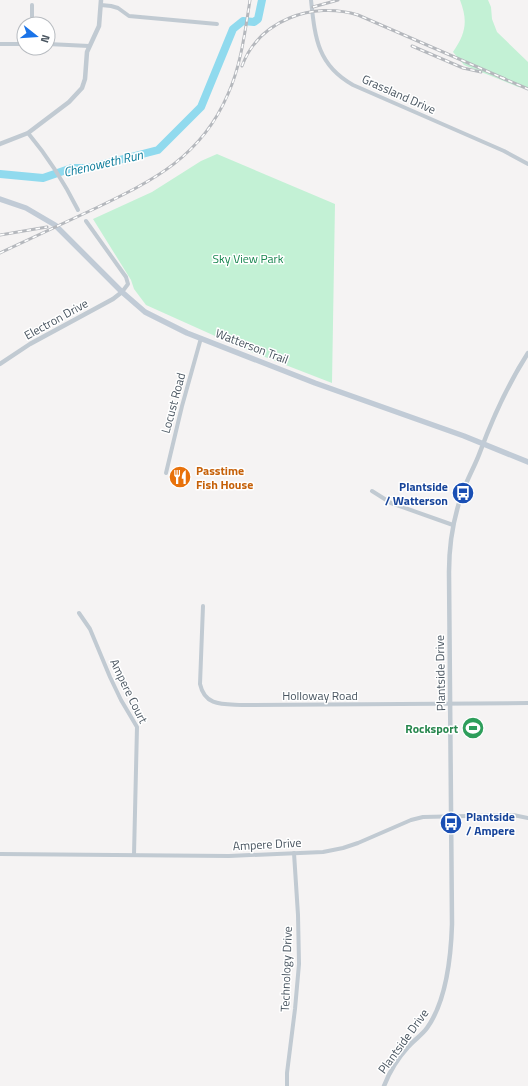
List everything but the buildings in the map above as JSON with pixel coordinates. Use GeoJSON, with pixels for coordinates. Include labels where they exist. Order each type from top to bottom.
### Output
{"type":"FeatureCollection","features":[{"type":"Feature","properties":{"kind":"main road","name":"Watterson Trail"},"geometry":{"type":"LineString","coordinates":[[0,199],[15,203],[33,211],[56,227],[122,292],[145,312],[201,338],[321,385],[483,443],[528,462]]}},
{"type":"Feature","properties":{"kind":"street","name":"Grassland Drive"},"geometry":{"type":"LineString","coordinates":[[311,0],[317,43],[326,62],[339,77],[353,85],[504,151],[528,164]]}},
{"type":"Feature","properties":{"kind":"street"},"geometry":{"type":"LineString","coordinates":[[0,144],[28,133],[69,102],[82,88],[85,79],[87,52],[100,26],[101,3],[118,8],[129,16],[217,24]]}},
{"type":"Feature","properties":{"kind":"street"},"geometry":{"type":"LineString","coordinates":[[32,5],[32,16]]}},
{"type":"Feature","properties":{"kind":"street"},"geometry":{"type":"LineString","coordinates":[[0,44],[16,44]]}},
{"type":"Feature","properties":{"kind":"street"},"geometry":{"type":"LineString","coordinates":[[56,44],[89,46]]}},
{"type":"Feature","properties":{"kind":"street"},"geometry":{"type":"LineString","coordinates":[[28,133],[61,178],[78,210]]}},
{"type":"Feature","properties":{"kind":"street"},"geometry":{"type":"LineString","coordinates":[[86,220],[126,277],[128,284],[122,292]]}},
{"type":"Feature","properties":{"kind":"street","name":"Electron Drive"},"geometry":{"type":"LineString","coordinates":[[0,364],[30,344],[113,299],[122,292]]}},
{"type":"Feature","properties":{"kind":"street","name":"Locust Road"},"geometry":{"type":"LineString","coordinates":[[166,473],[182,406],[201,338]]}},
{"type":"Feature","properties":{"kind":"street","name":"Plantside Drive"},"geometry":{"type":"LineString","coordinates":[[384,1086],[400,1058],[408,1047],[422,1034],[437,1010],[446,980],[450,952],[452,924],[448,572],[453,525],[463,493],[503,396],[528,353]]}},
{"type":"Feature","properties":{"kind":"street"},"geometry":{"type":"LineString","coordinates":[[372,491],[391,503],[453,525]]}},
{"type":"Feature","properties":{"kind":"street","name":"Holloway Road"},"geometry":{"type":"LineString","coordinates":[[203,606],[200,684],[206,698],[215,703],[242,705],[528,703]]}},
{"type":"Feature","properties":{"kind":"street","name":"Ampere Court"},"geometry":{"type":"LineString","coordinates":[[79,613],[90,629],[121,700],[138,728],[134,855]]}},
{"type":"Feature","properties":{"kind":"street","name":"Ampere Drive"},"geometry":{"type":"LineString","coordinates":[[0,854],[239,856],[332,851],[358,843],[414,820],[432,816],[513,815],[528,818]]}},
{"type":"Feature","properties":{"kind":"street","name":"Technology Drive"},"geometry":{"type":"LineString","coordinates":[[287,1086],[287,1073],[299,964],[298,915],[294,853]]}},
{"type":"Feature","properties":{"kind":"green space"},"geometry":{"type":"Polygon","coordinates":[[[460,0],[488,0],[491,7],[492,19],[497,32],[528,62],[528,88],[518,87],[464,65],[453,52],[461,39],[465,21],[463,7],[460,0]]]}},
{"type":"Feature","properties":{"kind":"green space","name":"Sky View Park"},"geometry":{"type":"Polygon","coordinates":[[[217,154],[335,204],[332,383],[244,349],[146,305],[134,289],[131,280],[93,219],[152,192],[201,161],[217,154]]]}},
{"type":"Feature","properties":{"kind":"waterway","name":"Chenoweth Run"},"geometry":{"type":"LineString","coordinates":[[0,174],[43,178],[72,168],[88,168],[158,150],[201,107],[233,29],[243,21],[254,22],[258,19],[262,0]]}},
{"type":"Feature","properties":{"kind":"railway"},"geometry":{"type":"LineString","coordinates":[[0,253],[137,187],[174,164],[190,150],[217,116],[228,94],[236,72],[242,48],[250,0]]}},
{"type":"Feature","properties":{"kind":"railway"},"geometry":{"type":"LineString","coordinates":[[313,7],[338,0]]}},
{"type":"Feature","properties":{"kind":"railway"},"geometry":{"type":"LineString","coordinates":[[242,66],[250,50],[261,37],[274,26],[290,18],[306,13],[341,11],[358,15],[505,79]]}},
{"type":"Feature","properties":{"kind":"railway"},"geometry":{"type":"LineString","coordinates":[[412,46],[463,68],[481,72]]}},
{"type":"Feature","properties":{"kind":"railway"},"geometry":{"type":"LineString","coordinates":[[500,77],[528,89]]}},
{"type":"Feature","properties":{"kind":"railway"},"geometry":{"type":"LineString","coordinates":[[0,235],[47,227]]}},
{"type":"Feature","properties":{"kind":"place","name":"Passtime Fish House"},"geometry":{"type":"Point","coordinates":[180,477]}},
{"type":"Feature","properties":{"kind":"place","name":"Plantside / Watterson"},"geometry":{"type":"Point","coordinates":[463,493]}},
{"type":"Feature","properties":{"kind":"place","name":"Rocksport"},"geometry":{"type":"Point","coordinates":[473,728]}},
{"type":"Feature","properties":{"kind":"place","name":"Plantside / Ampere"},"geometry":{"type":"Point","coordinates":[451,823]}}]}
